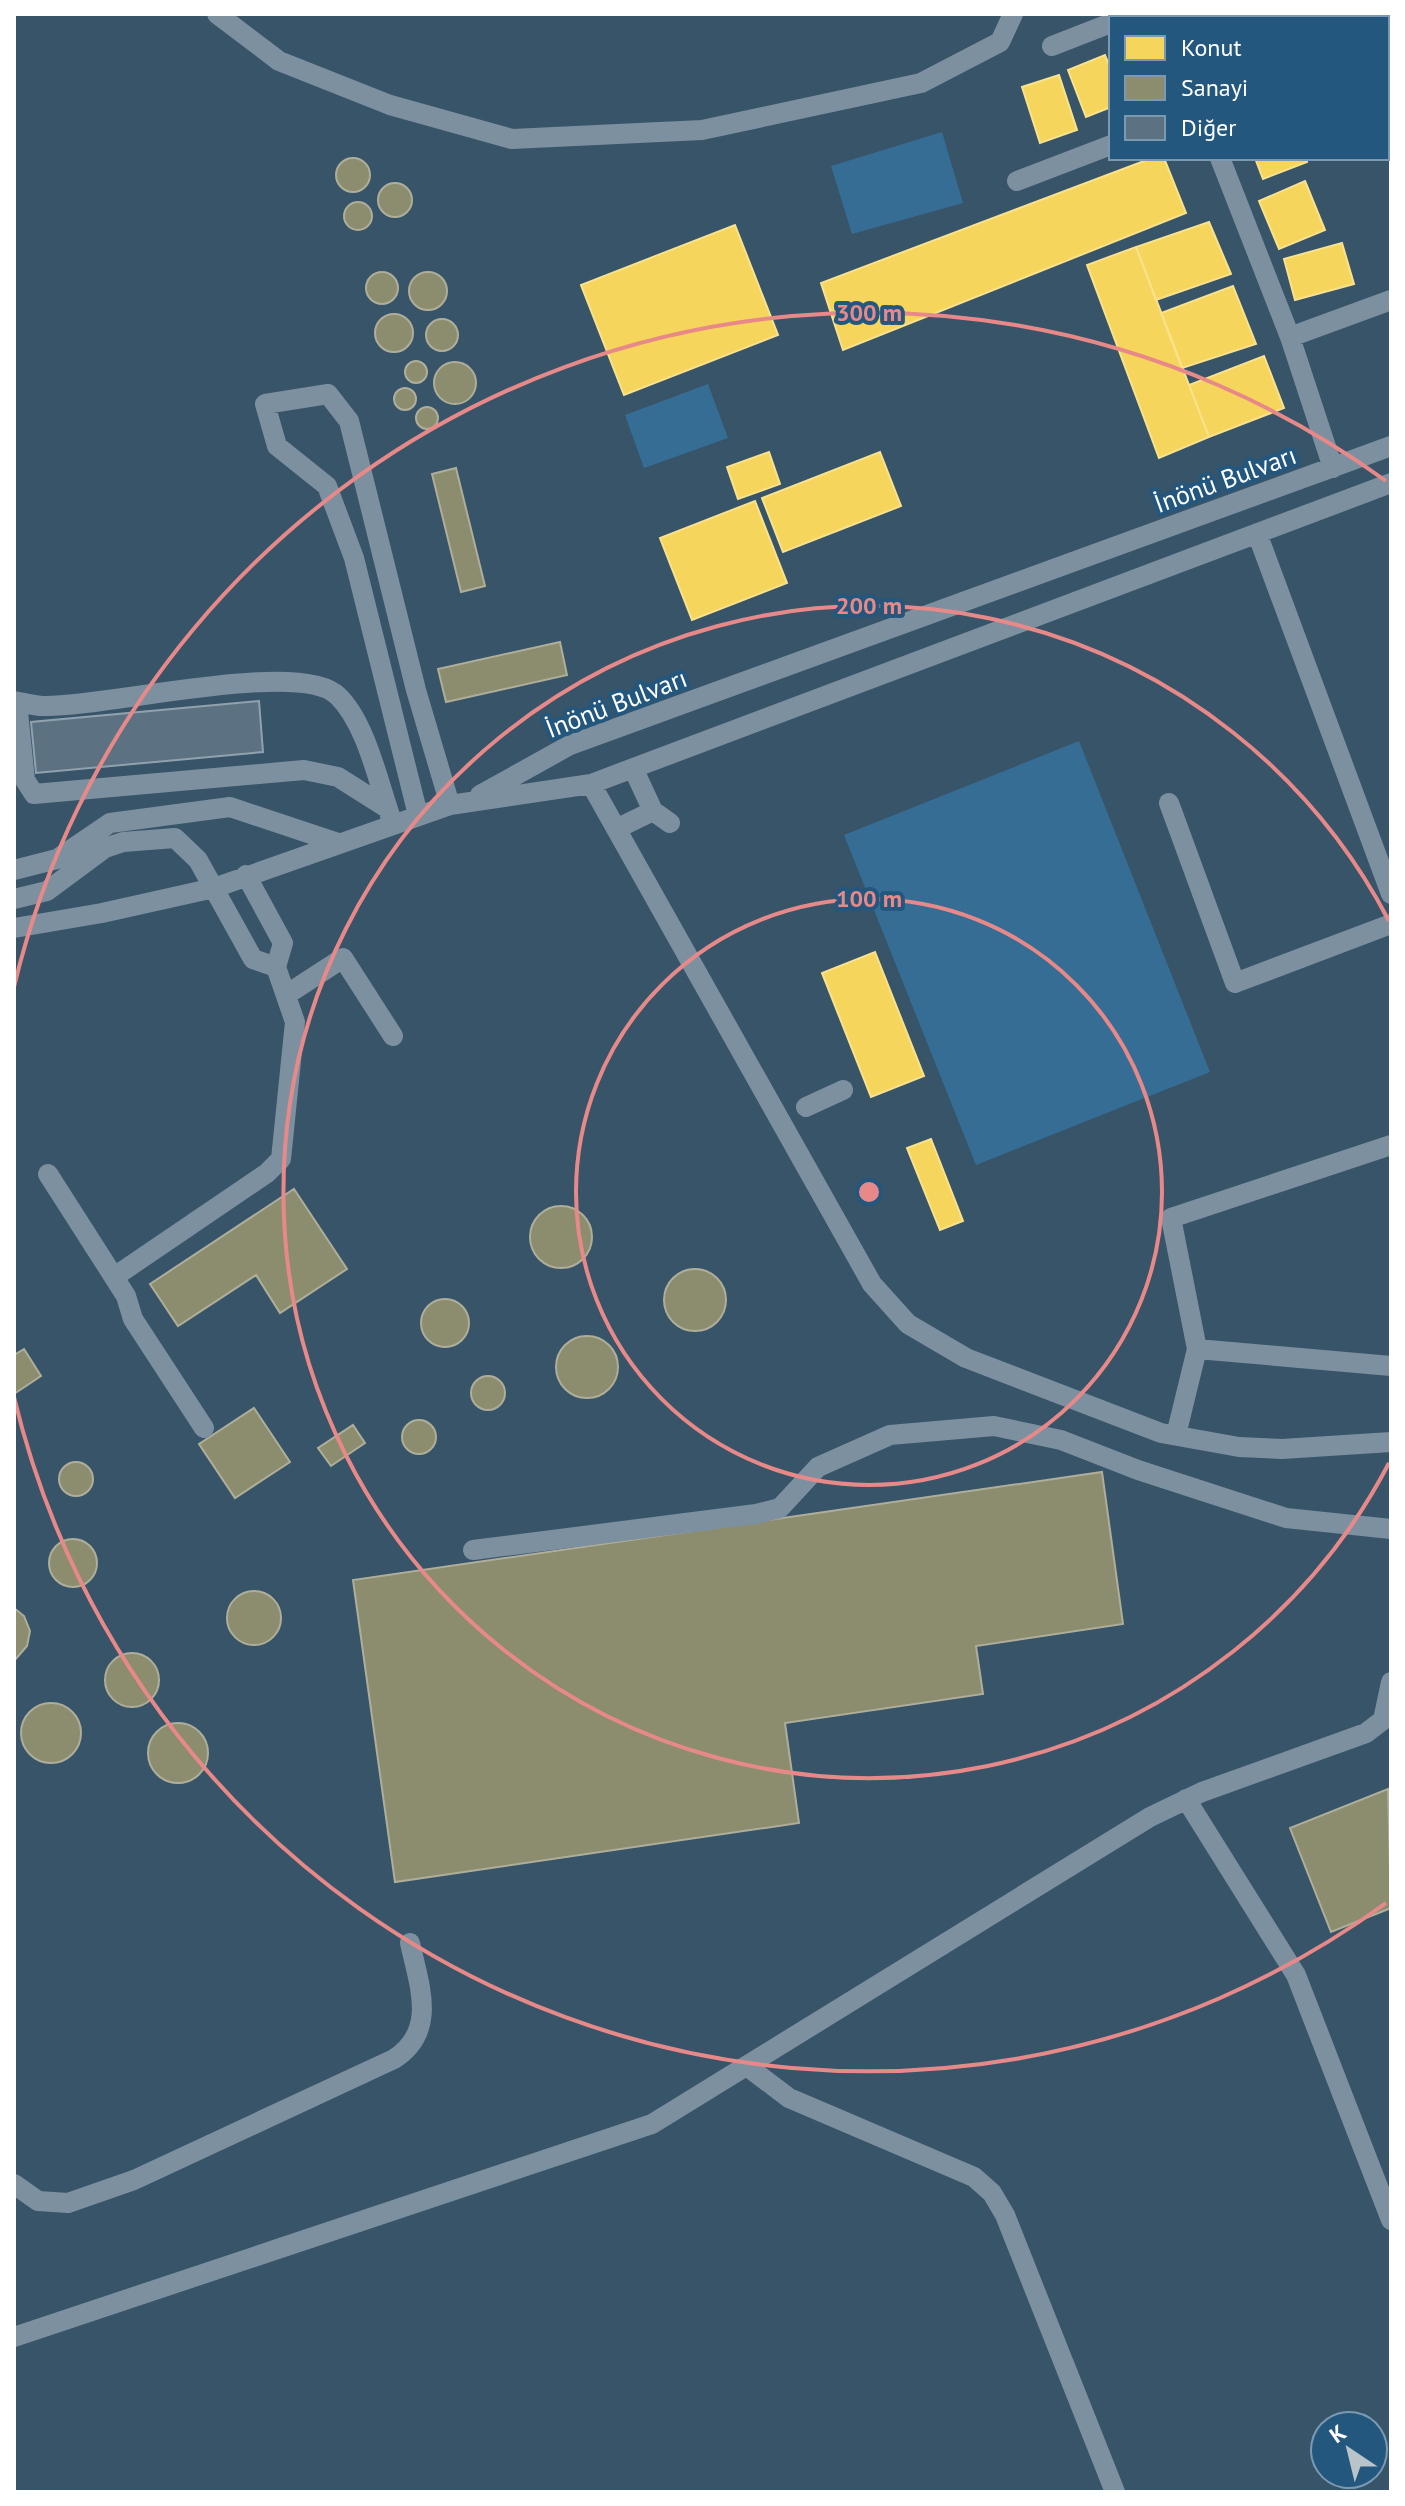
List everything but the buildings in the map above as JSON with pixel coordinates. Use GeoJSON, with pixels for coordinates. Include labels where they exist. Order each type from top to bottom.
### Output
{"type":"FeatureCollection","features":[{"type":"Feature","properties":{"kind":"street"},"geometry":{"type":"LineString","coordinates":[[217,14],[279,61],[390,105],[512,139],[702,130],[921,83],[1000,42],[1013,14]]}},
{"type":"Feature","properties":{"kind":"street"},"geometry":{"type":"LineString","coordinates":[[1052,46],[1109,24]]}},
{"type":"Feature","properties":{"kind":"street"},"geometry":{"type":"LineString","coordinates":[[1017,181],[1109,146]]}},
{"type":"Feature","properties":{"kind":"street"},"geometry":{"type":"LineString","coordinates":[[1221,160],[1290,337],[1333,468]]}},
{"type":"Feature","properties":{"kind":"street"},"geometry":{"type":"LineString","coordinates":[[1290,337],[1391,300]]}},
{"type":"Feature","properties":{"kind":"street"},"geometry":{"type":"LineString","coordinates":[[418,815],[354,558],[327,486],[277,446],[265,404],[328,394],[349,421],[416,690],[460,803]]}},
{"type":"Feature","properties":{"kind":"street","name":"İnönü Bulvarı"},"geometry":{"type":"LineString","coordinates":[[460,803],[570,745],[1391,446]]}},
{"type":"Feature","properties":{"kind":"street"},"geometry":{"type":"LineString","coordinates":[[14,928],[102,913],[214,888],[338,843],[390,816],[418,815],[460,803],[591,784],[1391,483]]}},
{"type":"Feature","properties":{"kind":"street"},"geometry":{"type":"LineString","coordinates":[[1257,533],[1391,894]]}},
{"type":"Feature","properties":{"kind":"street"},"geometry":{"type":"LineString","coordinates":[[282,680],[324,686],[336,693],[353,713],[390,816],[338,777],[304,770],[34,794],[26,786],[16,702],[55,705],[282,680]]}},
{"type":"Feature","properties":{"kind":"street"},"geometry":{"type":"LineString","coordinates":[[633,768],[653,811],[670,823]]}},
{"type":"Feature","properties":{"kind":"street"},"geometry":{"type":"LineString","coordinates":[[591,784],[872,1284],[908,1324],[966,1358],[1176,1435],[1239,1447],[1282,1449],[1391,1442]]}},
{"type":"Feature","properties":{"kind":"street"},"geometry":{"type":"LineString","coordinates":[[1169,803],[1235,983],[1391,924]]}},
{"type":"Feature","properties":{"kind":"street"},"geometry":{"type":"LineString","coordinates":[[14,870],[57,859],[110,823],[230,807],[338,843]]}},
{"type":"Feature","properties":{"kind":"street"},"geometry":{"type":"LineString","coordinates":[[616,829],[653,811]]}},
{"type":"Feature","properties":{"kind":"street"},"geometry":{"type":"LineString","coordinates":[[14,899],[47,891],[105,848],[123,842],[175,838],[198,860],[253,959],[276,967]]}},
{"type":"Feature","properties":{"kind":"street"},"geometry":{"type":"LineString","coordinates":[[114,1277],[267,1173],[281,1159],[295,1022],[276,967],[283,943],[246,875]]}},
{"type":"Feature","properties":{"kind":"street"},"geometry":{"type":"LineString","coordinates":[[286,995],[343,958],[393,1036]]}},
{"type":"Feature","properties":{"kind":"street"},"geometry":{"type":"LineString","coordinates":[[806,1107],[843,1090]]}},
{"type":"Feature","properties":{"kind":"street"},"geometry":{"type":"LineString","coordinates":[[1176,1435],[1197,1349],[1171,1218],[1391,1145]]}},
{"type":"Feature","properties":{"kind":"street"},"geometry":{"type":"LineString","coordinates":[[48,1174],[126,1296],[133,1319],[204,1428]]}},
{"type":"Feature","properties":{"kind":"street"},"geometry":{"type":"LineString","coordinates":[[1197,1349],[1391,1366]]}},
{"type":"Feature","properties":{"kind":"street"},"geometry":{"type":"LineString","coordinates":[[473,1550],[756,1514],[780,1508],[818,1467],[890,1435],[994,1426],[1061,1440],[1286,1518],[1391,1529]]}},
{"type":"Feature","properties":{"kind":"street"},"geometry":{"type":"LineString","coordinates":[[14,2337],[607,2142],[673,2114],[1150,1817],[1186,1799],[1366,1733],[1383,1720],[1391,1682]]}},
{"type":"Feature","properties":{"kind":"street"},"geometry":{"type":"LineString","coordinates":[[1186,1799],[1296,1975],[1391,2220]]}},
{"type":"Feature","properties":{"kind":"street"},"geometry":{"type":"LineString","coordinates":[[14,2184],[38,2201],[68,2203],[134,2180],[394,2059],[412,2044],[422,2024],[422,2001],[410,1943]]}},
{"type":"Feature","properties":{"kind":"street"},"geometry":{"type":"LineString","coordinates":[[748,2067],[789,2098],[965,2172],[992,2193],[1005,2215],[1115,2492]]}},
{"type":"Feature","properties":{"kind":"shaded area"},"geometry":{"type":"Polygon","coordinates":[[[942,132],[963,203],[852,234],[831,166],[942,132]]]}},
{"type":"Feature","properties":{"kind":"shaded area"},"geometry":{"type":"Polygon","coordinates":[[[708,384],[728,438],[644,468],[625,415],[708,384]]]}},
{"type":"Feature","properties":{"kind":"shaded area"},"geometry":{"type":"Polygon","coordinates":[[[1079,741],[1210,1072],[976,1165],[844,835],[1079,741]]]}}]}
